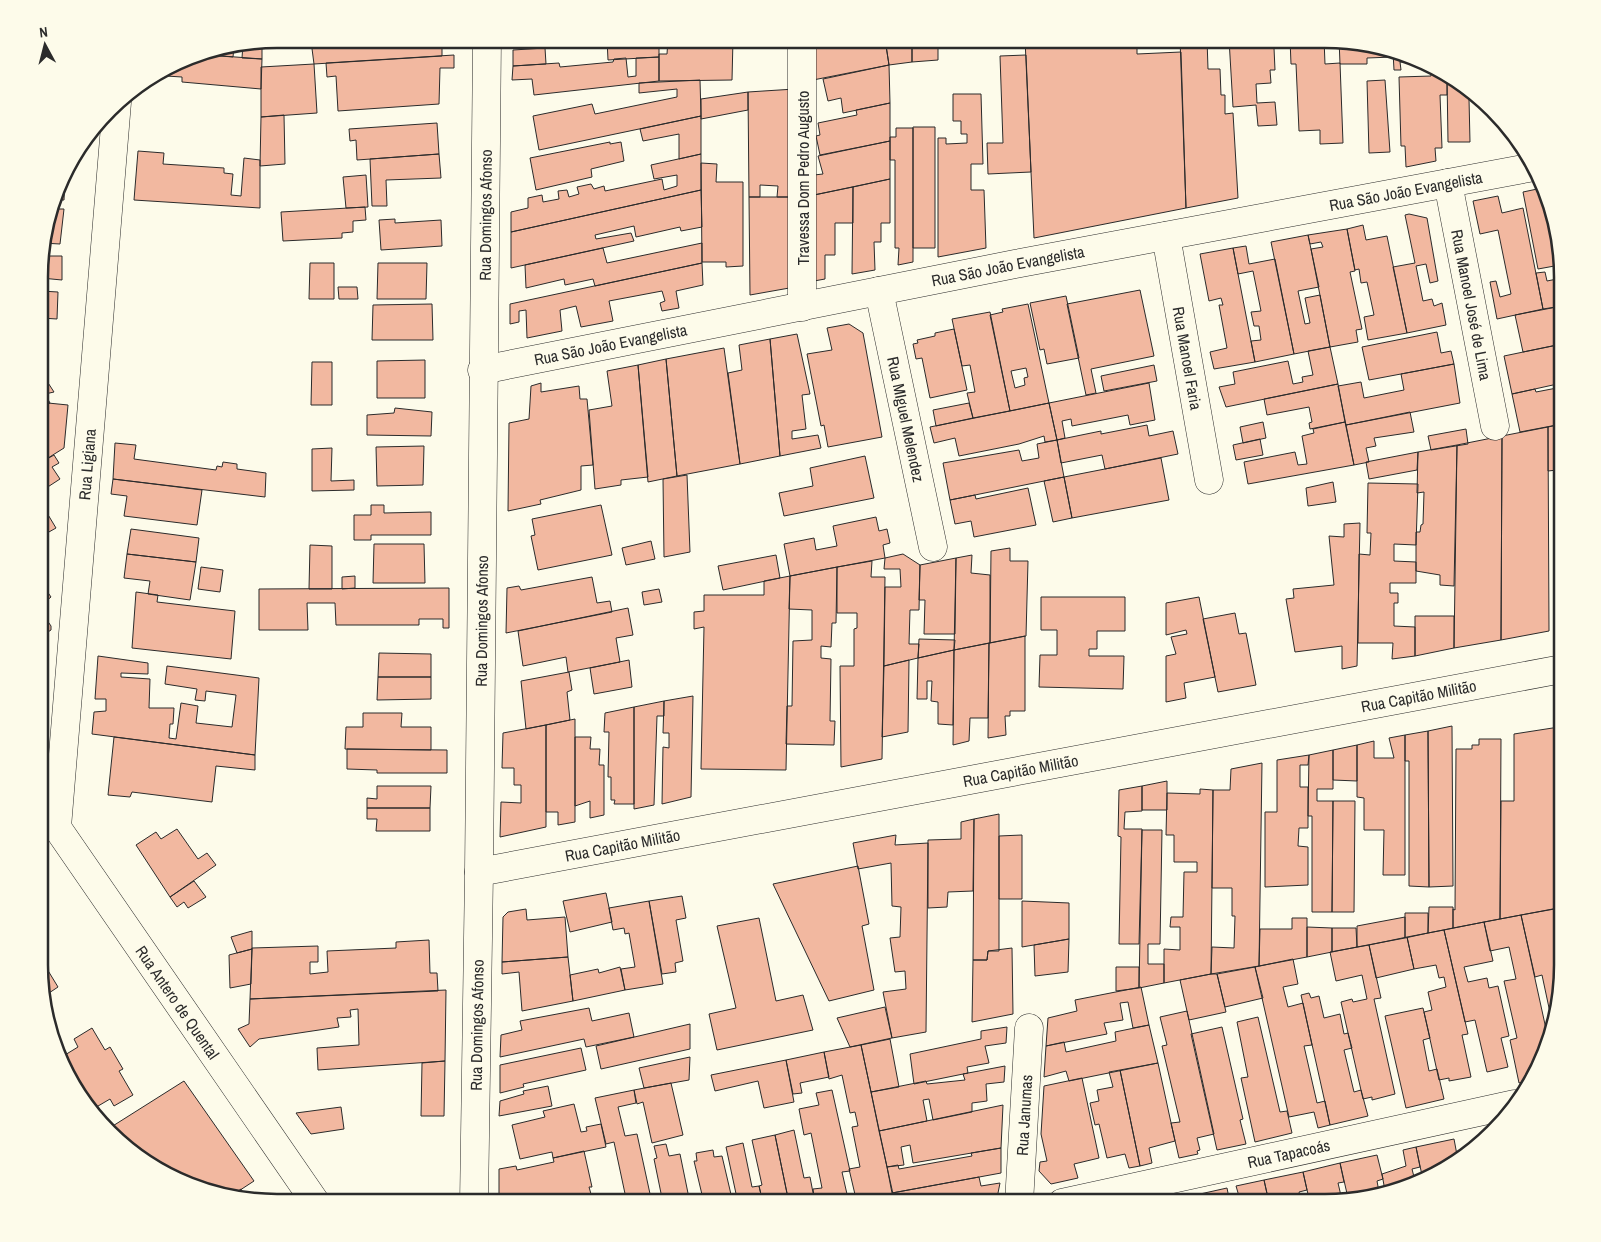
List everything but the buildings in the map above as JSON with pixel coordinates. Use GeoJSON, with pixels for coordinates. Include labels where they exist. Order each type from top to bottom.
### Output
{"type":"FeatureCollection","features":[{"type":"Feature","properties":{"kind":"street","name":"Rua Domingos Afonso"},"geometry":{"type":"LineString","coordinates":[[474,1194],[480,872],[482,370],[486,48]]}},
{"type":"Feature","properties":{"kind":"street","name":"Travessa Dom Pedro Augusto"},"geometry":{"type":"LineString","coordinates":[[802,49],[802,307]]}},
{"type":"Feature","properties":{"kind":"street","name":"Rua Ligiana"},"geometry":{"type":"LineString","coordinates":[[57,827],[116,114]]}},
{"type":"Feature","properties":{"kind":"street","name":"Rua São João Evangelista"},"geometry":{"type":"LineString","coordinates":[[482,370],[879,291],[1526,168]]}},
{"type":"Feature","properties":{"kind":"street","name":"Rua Manoel José de Lima"},"geometry":{"type":"LineString","coordinates":[[1448,183],[1495,426]]}},
{"type":"Feature","properties":{"kind":"street","name":"Rua Manoel Faria"},"geometry":{"type":"LineString","coordinates":[[1166,236],[1209,480]]}},
{"type":"Feature","properties":{"kind":"street","name":"Rua MIguel Melendez"},"geometry":{"type":"LineString","coordinates":[[879,291],[933,547]]}},
{"type":"Feature","properties":{"kind":"street","name":"Rua Capitão Militão"},"geometry":{"type":"LineString","coordinates":[[480,872],[1554,671]]}},
{"type":"Feature","properties":{"kind":"street","name":"Rua Antero de Quental"},"geometry":{"type":"LineString","coordinates":[[48,814],[273,1160],[307,1194]]}},
{"type":"Feature","properties":{"kind":"street","name":"Rua Janumas"},"geometry":{"type":"LineString","coordinates":[[1020,1194],[1029,1028]]}},
{"type":"Feature","properties":{"kind":"street","name":"Rua Tapacoás"},"geometry":{"type":"LineString","coordinates":[[1103,1194],[1505,1106]]}}]}
